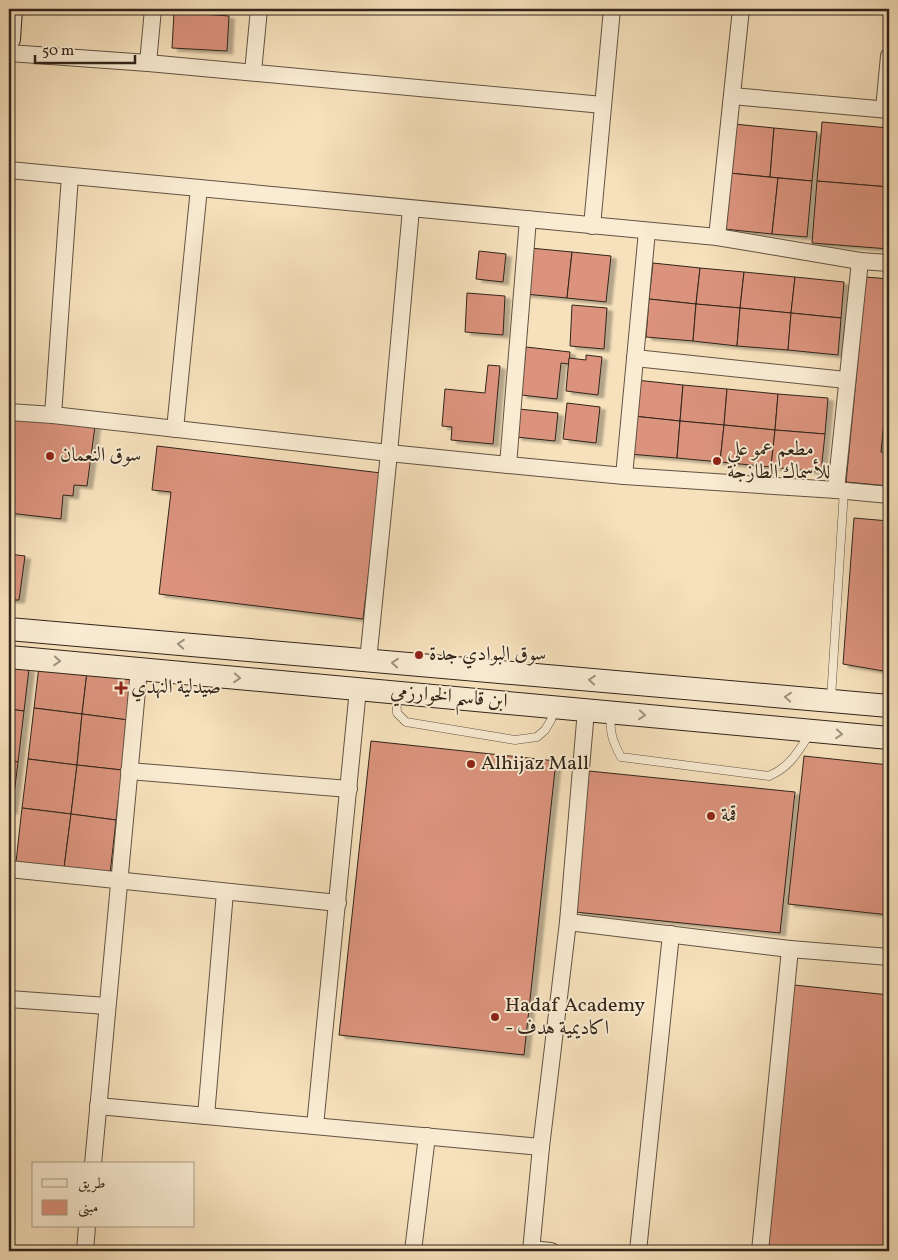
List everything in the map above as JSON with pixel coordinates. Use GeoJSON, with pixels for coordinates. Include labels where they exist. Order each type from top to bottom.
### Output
{"type":"FeatureCollection","features":[{"type":"Feature","properties":{"kind":"street"},"geometry":{"type":"LineString","coordinates":[[9,38],[12,9]]}},
{"type":"Feature","properties":{"kind":"street"},"geometry":{"type":"LineString","coordinates":[[148,63],[153,9]]}},
{"type":"Feature","properties":{"kind":"street"},"geometry":{"type":"LineString","coordinates":[[253,72],[259,9]]}},
{"type":"Feature","properties":{"kind":"street"},"geometry":{"type":"LineString","coordinates":[[592,226],[612,9]]}},
{"type":"Feature","properties":{"kind":"street"},"geometry":{"type":"LineString","coordinates":[[717,237],[741,9]]}},
{"type":"Feature","properties":{"kind":"street"},"geometry":{"type":"LineString","coordinates":[[9,52],[253,72],[603,105]]}},
{"type":"Feature","properties":{"kind":"street"},"geometry":{"type":"LineString","coordinates":[[732,96],[887,109],[889,56]]}},
{"type":"Feature","properties":{"kind":"street"},"geometry":{"type":"LineString","coordinates":[[9,170],[717,237],[860,261],[889,263]]}},
{"type":"Feature","properties":{"kind":"street"},"geometry":{"type":"LineString","coordinates":[[53,415],[70,176]]}},
{"type":"Feature","properties":{"kind":"street"},"geometry":{"type":"LineString","coordinates":[[176,429],[199,188]]}},
{"type":"Feature","properties":{"kind":"street"},"geometry":{"type":"LineString","coordinates":[[368,661],[411,208]]}},
{"type":"Feature","properties":{"kind":"street"},"geometry":{"type":"LineString","coordinates":[[508,465],[528,219]]}},
{"type":"Feature","properties":{"kind":"street"},"geometry":{"type":"LineString","coordinates":[[624,476],[646,231]]}},
{"type":"Feature","properties":{"kind":"street"},"geometry":{"type":"LineString","coordinates":[[840,490],[846,380],[860,261]]}},
{"type":"Feature","properties":{"kind":"street"},"geometry":{"type":"LineString","coordinates":[[635,358],[846,380]]}},
{"type":"Feature","properties":{"kind":"street"},"geometry":{"type":"LineString","coordinates":[[9,412],[53,415],[389,453],[624,476],[889,495]]}},
{"type":"Feature","properties":{"kind":"street","name":"ابن قاسم الخوارزمي"},"geometry":{"type":"LineString","coordinates":[[9,630],[889,706]]}},
{"type":"Feature","properties":{"kind":"street","name":"ابن قاسم الخوارزمي"},"geometry":{"type":"LineString","coordinates":[[9,657],[889,738]]}},
{"type":"Feature","properties":{"kind":"street"},"geometry":{"type":"LineString","coordinates":[[93,1162],[139,669]]}},
{"type":"Feature","properties":{"kind":"street"},"geometry":{"type":"LineString","coordinates":[[471,700],[473,670]]}},
{"type":"Feature","properties":{"kind":"street"},"geometry":{"type":"LineString","coordinates":[[315,1126],[358,689]]}},
{"type":"Feature","properties":{"kind":"street"},"geometry":{"type":"LineString","coordinates":[[551,1251],[531,1250],[541,1147],[568,922],[586,710]]}},
{"type":"Feature","properties":{"kind":"street"},"geometry":{"type":"LineString","coordinates":[[129,771],[349,790]]}},
{"type":"Feature","properties":{"kind":"street"},"geometry":{"type":"LineString","coordinates":[[9,869],[338,903]]}},
{"type":"Feature","properties":{"kind":"street"},"geometry":{"type":"LineString","coordinates":[[206,1116],[225,892]]}},
{"type":"Feature","properties":{"kind":"street"},"geometry":{"type":"LineString","coordinates":[[568,922],[790,949],[889,957]]}},
{"type":"Feature","properties":{"kind":"street"},"geometry":{"type":"LineString","coordinates":[[638,1251],[671,934]]}},
{"type":"Feature","properties":{"kind":"street"},"geometry":{"type":"LineString","coordinates":[[760,1251],[790,949]]}},
{"type":"Feature","properties":{"kind":"street"},"geometry":{"type":"LineString","coordinates":[[9,999],[108,1006]]}},
{"type":"Feature","properties":{"kind":"street"},"geometry":{"type":"LineString","coordinates":[[98,1106],[541,1147]]}},
{"type":"Feature","properties":{"kind":"street"},"geometry":{"type":"LineString","coordinates":[[413,1251],[427,1136]]}},
{"type":"Feature","properties":{"kind":"street"},"geometry":{"type":"LineString","coordinates":[[85,1251],[87,1228]]}},
{"type":"Feature","properties":{"kind":"lane"},"geometry":{"type":"LineString","coordinates":[[831,701],[840,490]]}},
{"type":"Feature","properties":{"kind":"lane"},"geometry":{"type":"LineString","coordinates":[[396,692],[397,713],[406,722],[515,740],[537,737],[546,730],[554,707]]}},
{"type":"Feature","properties":{"kind":"lane"},"geometry":{"type":"LineString","coordinates":[[611,712],[609,726],[612,740],[621,758],[769,776],[781,771],[793,758],[812,731]]}},
{"type":"Feature","properties":{"kind":"building"},"geometry":{"type":"Polygon","coordinates":[[[174,12],[229,16],[227,51],[172,48],[174,12]]]}},
{"type":"Feature","properties":{"kind":"building"},"geometry":{"type":"Polygon","coordinates":[[[822,122],[889,128],[889,187],[817,181],[822,122]]]}},
{"type":"Feature","properties":{"kind":"building"},"geometry":{"type":"Polygon","coordinates":[[[734,124],[774,128],[770,177],[729,173],[734,124]]]}},
{"type":"Feature","properties":{"kind":"building"},"geometry":{"type":"Polygon","coordinates":[[[774,128],[817,132],[812,181],[770,177],[774,128]]]}},
{"type":"Feature","properties":{"kind":"building"},"geometry":{"type":"Polygon","coordinates":[[[729,173],[778,178],[772,234],[724,229],[729,173]]]}},
{"type":"Feature","properties":{"kind":"building"},"geometry":{"type":"Polygon","coordinates":[[[778,178],[812,181],[807,237],[772,234],[778,178]]]}},
{"type":"Feature","properties":{"kind":"building"},"geometry":{"type":"Polygon","coordinates":[[[817,181],[889,187],[889,249],[812,243],[817,181]]]}},
{"type":"Feature","properties":{"kind":"building"},"geometry":{"type":"Polygon","coordinates":[[[530,248],[572,252],[567,298],[525,294],[530,248]]]}},
{"type":"Feature","properties":{"kind":"building"},"geometry":{"type":"Polygon","coordinates":[[[479,251],[506,254],[503,282],[476,279],[479,251]]]}},
{"type":"Feature","properties":{"kind":"building"},"geometry":{"type":"Polygon","coordinates":[[[572,252],[611,256],[606,302],[567,298],[572,252]]]}},
{"type":"Feature","properties":{"kind":"building"},"geometry":{"type":"Polygon","coordinates":[[[653,263],[700,268],[696,304],[649,299],[653,263]]]}},
{"type":"Feature","properties":{"kind":"building"},"geometry":{"type":"Polygon","coordinates":[[[700,268],[744,272],[740,308],[696,304],[700,268]]]}},
{"type":"Feature","properties":{"kind":"building"},"geometry":{"type":"Polygon","coordinates":[[[744,272],[795,277],[791,313],[740,308],[744,272]]]}},
{"type":"Feature","properties":{"kind":"building"},"geometry":{"type":"Polygon","coordinates":[[[795,277],[844,282],[841,318],[791,313],[795,277]]]}},
{"type":"Feature","properties":{"kind":"building"},"geometry":{"type":"Polygon","coordinates":[[[866,277],[889,279],[889,366],[881,452],[889,453],[889,486],[846,482],[866,277]]]}},
{"type":"Feature","properties":{"kind":"building"},"geometry":{"type":"Polygon","coordinates":[[[467,293],[505,296],[503,335],[465,332],[467,293]]]}},
{"type":"Feature","properties":{"kind":"building"},"geometry":{"type":"Polygon","coordinates":[[[649,299],[696,304],[693,341],[646,337],[649,299]]]}},
{"type":"Feature","properties":{"kind":"building"},"geometry":{"type":"Polygon","coordinates":[[[696,304],[740,308],[737,346],[693,341],[696,304]]]}},
{"type":"Feature","properties":{"kind":"building"},"geometry":{"type":"Polygon","coordinates":[[[572,305],[607,308],[604,349],[570,346],[572,305]]]}},
{"type":"Feature","properties":{"kind":"building"},"geometry":{"type":"Polygon","coordinates":[[[740,308],[791,313],[788,350],[737,346],[740,308]]]}},
{"type":"Feature","properties":{"kind":"building"},"geometry":{"type":"Polygon","coordinates":[[[791,313],[841,318],[838,355],[788,350],[791,313]]]}},
{"type":"Feature","properties":{"kind":"building"},"geometry":{"type":"Polygon","coordinates":[[[526,347],[570,352],[569,364],[561,363],[557,399],[521,395],[526,347]]]}},
{"type":"Feature","properties":{"kind":"building"},"geometry":{"type":"Polygon","coordinates":[[[586,355],[602,357],[598,395],[566,391],[569,358],[586,360],[586,355]]]}},
{"type":"Feature","properties":{"kind":"building"},"geometry":{"type":"Polygon","coordinates":[[[488,365],[500,366],[493,444],[451,440],[452,427],[442,426],[445,389],[485,393],[488,365]]]}},
{"type":"Feature","properties":{"kind":"building"},"geometry":{"type":"Polygon","coordinates":[[[636,380],[683,385],[680,421],[633,416],[636,380]]]}},
{"type":"Feature","properties":{"kind":"building"},"geometry":{"type":"Polygon","coordinates":[[[683,385],[727,389],[724,425],[680,421],[683,385]]]}},
{"type":"Feature","properties":{"kind":"building"},"geometry":{"type":"Polygon","coordinates":[[[727,389],[778,394],[775,430],[724,425],[727,389]]]}},
{"type":"Feature","properties":{"kind":"building"},"geometry":{"type":"Polygon","coordinates":[[[778,394],[828,398],[825,434],[775,430],[778,394]]]}},
{"type":"Feature","properties":{"kind":"building"},"geometry":{"type":"Polygon","coordinates":[[[567,403],[600,407],[596,443],[563,439],[567,403]]]}},
{"type":"Feature","properties":{"kind":"building"},"geometry":{"type":"Polygon","coordinates":[[[519,409],[558,413],[555,441],[516,437],[519,409]]]}},
{"type":"Feature","properties":{"kind":"building"},"geometry":{"type":"Polygon","coordinates":[[[633,416],[680,421],[677,458],[629,454],[633,416]]]}},
{"type":"Feature","properties":{"kind":"building","name":"سوق النعمان"},"geometry":{"type":"Polygon","coordinates":[[[9,419],[95,426],[87,486],[74,485],[73,496],[63,495],[61,519],[9,513],[9,419]]]}},
{"type":"Feature","properties":{"kind":"building"},"geometry":{"type":"Polygon","coordinates":[[[680,421],[724,425],[720,462],[677,458],[680,421]]]}},
{"type":"Feature","properties":{"kind":"building"},"geometry":{"type":"Polygon","coordinates":[[[724,425],[775,430],[771,467],[720,462],[724,425]]]}},
{"type":"Feature","properties":{"kind":"building"},"geometry":{"type":"Polygon","coordinates":[[[775,430],[825,434],[821,472],[771,467],[775,430]]]}},
{"type":"Feature","properties":{"kind":"building"},"geometry":{"type":"Polygon","coordinates":[[[157,446],[381,473],[363,619],[159,594],[171,492],[152,490],[157,446]]]}},
{"type":"Feature","properties":{"kind":"building"},"geometry":{"type":"Polygon","coordinates":[[[854,518],[889,521],[889,672],[843,664],[854,518]]]}},
{"type":"Feature","properties":{"kind":"building"},"geometry":{"type":"Polygon","coordinates":[[[9,554],[25,556],[19,600],[9,600],[9,554]]]}},
{"type":"Feature","properties":{"kind":"building"},"geometry":{"type":"Polygon","coordinates":[[[39,666],[87,672],[82,714],[34,708],[39,666]]]}},
{"type":"Feature","properties":{"kind":"building"},"geometry":{"type":"Polygon","coordinates":[[[9,667],[29,669],[24,711],[9,709],[9,667]]]}},
{"type":"Feature","properties":{"kind":"building"},"geometry":{"type":"Polygon","coordinates":[[[87,672],[133,678],[128,720],[82,714],[87,672]]]}},
{"type":"Feature","properties":{"kind":"building"},"geometry":{"type":"Polygon","coordinates":[[[34,708],[82,714],[77,765],[28,759],[34,708]]]}},
{"type":"Feature","properties":{"kind":"building"},"geometry":{"type":"Polygon","coordinates":[[[9,709],[24,711],[18,762],[9,760],[9,709]]]}},
{"type":"Feature","properties":{"kind":"building"},"geometry":{"type":"Polygon","coordinates":[[[82,714],[128,720],[122,770],[77,765],[82,714]]]}},
{"type":"Feature","properties":{"kind":"building"},"geometry":{"type":"Polygon","coordinates":[[[371,741],[556,761],[524,1055],[339,1035],[371,741]]]}},
{"type":"Feature","properties":{"kind":"building"},"geometry":{"type":"Polygon","coordinates":[[[804,756],[889,765],[889,915],[788,904],[804,756]]]}},
{"type":"Feature","properties":{"kind":"building"},"geometry":{"type":"Polygon","coordinates":[[[28,759],[77,765],[71,814],[22,808],[28,759]]]}},
{"type":"Feature","properties":{"kind":"building"},"geometry":{"type":"Polygon","coordinates":[[[9,760],[18,762],[12,811],[9,811],[9,760]]]}},
{"type":"Feature","properties":{"kind":"building"},"geometry":{"type":"Polygon","coordinates":[[[77,765],[122,770],[116,820],[71,814],[77,765]]]}},
{"type":"Feature","properties":{"kind":"building"},"geometry":{"type":"Polygon","coordinates":[[[589,771],[795,792],[780,933],[575,912],[589,771]]]}},
{"type":"Feature","properties":{"kind":"building"},"geometry":{"type":"Polygon","coordinates":[[[22,808],[71,814],[64,868],[16,862],[22,808]]]}},
{"type":"Feature","properties":{"kind":"building"},"geometry":{"type":"Polygon","coordinates":[[[71,814],[116,820],[110,874],[64,868],[71,814]]]}},
{"type":"Feature","properties":{"kind":"building"},"geometry":{"type":"Polygon","coordinates":[[[794,985],[889,995],[889,1251],[767,1251],[794,985]]]}},
{"type":"Feature","properties":{"kind":"place","name":"سوق النعمان"},"geometry":{"type":"Point","coordinates":[50,456]}},
{"type":"Feature","properties":{"kind":"place","name":"مطعم عمو علي للأسماك الطازجة"},"geometry":{"type":"Point","coordinates":[717,461]}},
{"type":"Feature","properties":{"kind":"place","name":"سوق البوادي جدة"},"geometry":{"type":"Point","coordinates":[419,655]}},
{"type":"Feature","properties":{"kind":"place","name":"صيدلية النهدي"},"geometry":{"type":"Point","coordinates":[121,688]}},
{"type":"Feature","properties":{"kind":"place","name":"Alhijaz Mall"},"geometry":{"type":"Point","coordinates":[471,764]}},
{"type":"Feature","properties":{"kind":"place","name":"قمة"},"geometry":{"type":"Point","coordinates":[711,816]}},
{"type":"Feature","properties":{"kind":"place","name":"Hadaf Academy - اكاديمية هدف"},"geometry":{"type":"Point","coordinates":[495,1017]}}]}
